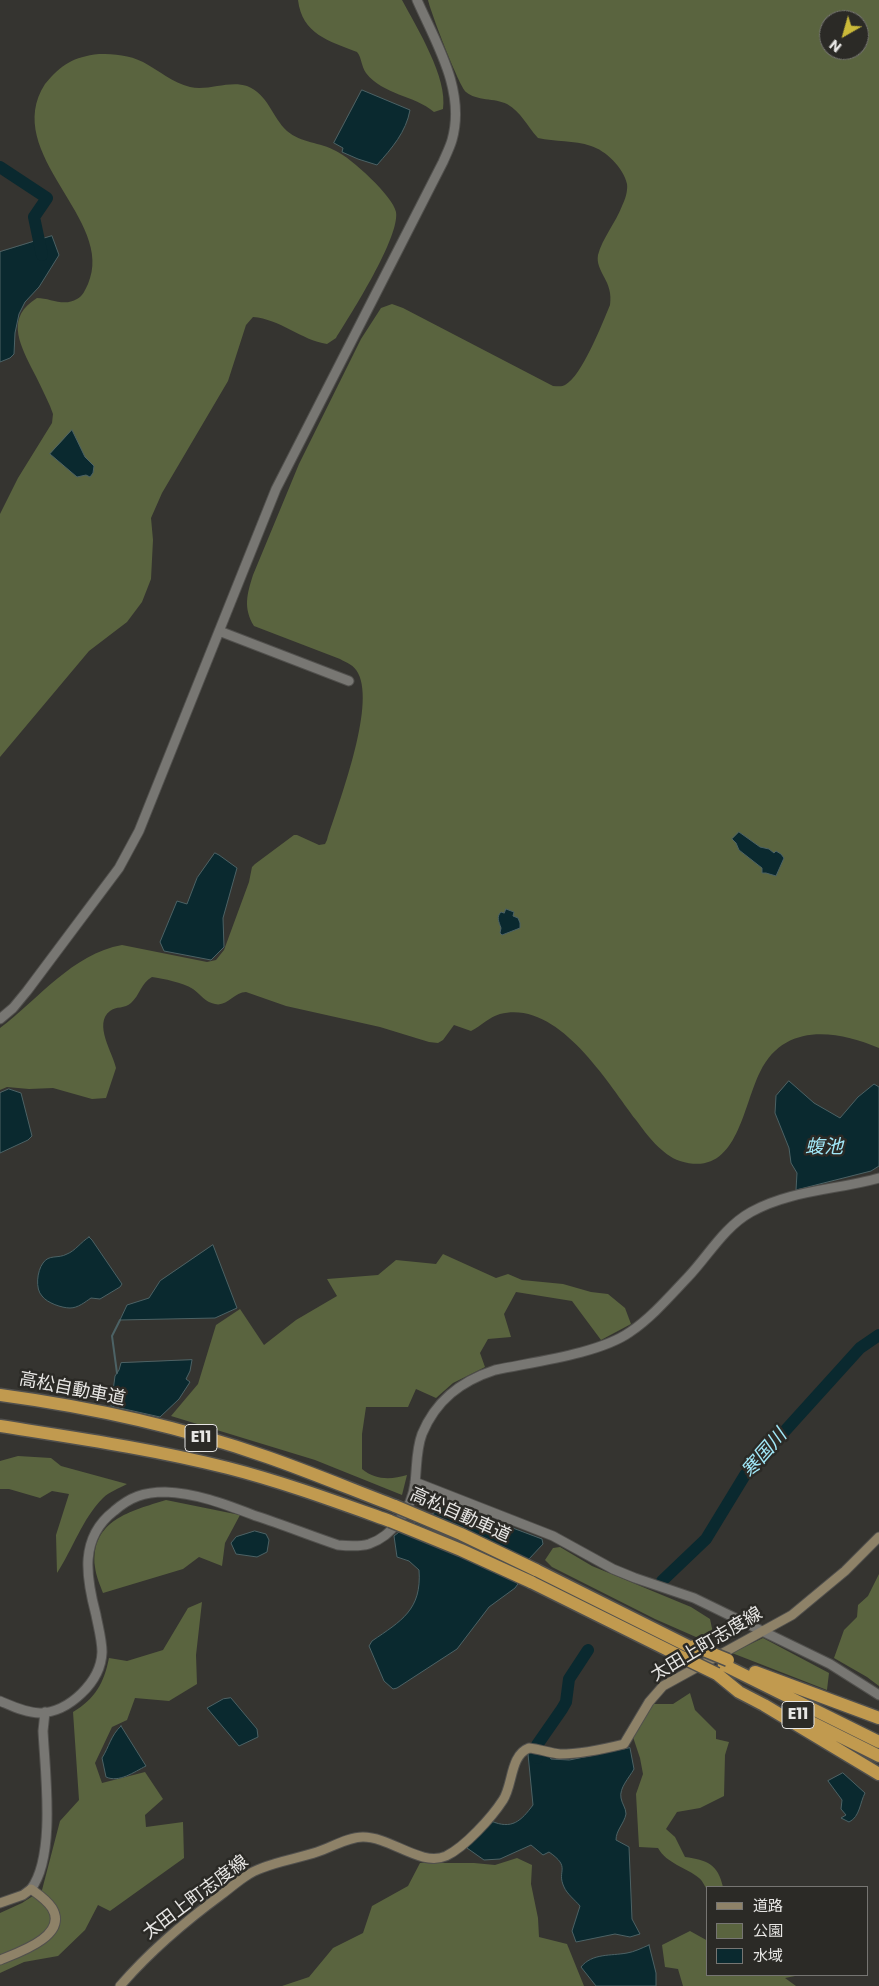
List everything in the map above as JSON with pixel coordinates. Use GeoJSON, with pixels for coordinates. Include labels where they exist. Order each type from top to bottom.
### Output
{"type":"FeatureCollection","features":[{"type":"Feature","properties":{"kind":"highway","name":"高松自動車道"},"geometry":{"type":"LineString","coordinates":[[0,1395],[80,1408],[177,1430],[266,1457],[395,1506],[461,1534],[534,1576],[879,1742]]}},
{"type":"Feature","properties":{"kind":"highway","name":"高松自動車道"},"geometry":{"type":"LineString","coordinates":[[0,1426],[164,1453],[229,1468],[304,1490],[534,1576],[655,1630],[690,1651]]}},
{"type":"Feature","properties":{"kind":"highway"},"geometry":{"type":"LineString","coordinates":[[690,1651],[723,1666],[879,1718]]}},
{"type":"Feature","properties":{"kind":"highway","name":"高松自動車道"},"geometry":{"type":"LineString","coordinates":[[723,1666],[879,1756]]}},
{"type":"Feature","properties":{"kind":"highway"},"geometry":{"type":"LineString","coordinates":[[723,1666],[739,1692],[772,1709],[879,1774]]}},
{"type":"Feature","properties":{"kind":"main road","name":"太田上町志度線"},"geometry":{"type":"LineString","coordinates":[[120,1986],[155,1948],[181,1925],[239,1881],[262,1868],[308,1855],[355,1838],[373,1838],[385,1841],[426,1858],[436,1859],[447,1856],[466,1841],[503,1800],[520,1754],[529,1748],[542,1749],[558,1754],[606,1749],[624,1744],[649,1702],[663,1686],[792,1614],[845,1571],[879,1537]]}},
{"type":"Feature","properties":{"kind":"main road"},"geometry":{"type":"LineString","coordinates":[[0,1902],[24,1895],[31,1889],[52,1908],[54,1922],[51,1930],[39,1943],[0,1960]]}},
{"type":"Feature","properties":{"kind":"street"},"geometry":{"type":"LineString","coordinates":[[0,1019],[28,991],[119,868],[140,831],[288,463],[443,162],[452,140],[455,120],[452,83],[417,0]]}},
{"type":"Feature","properties":{"kind":"street"},"geometry":{"type":"LineString","coordinates":[[219,631],[349,681]]}},
{"type":"Feature","properties":{"kind":"street"},"geometry":{"type":"LineString","coordinates":[[0,1701],[15,1708],[38,1713],[58,1710],[71,1702],[92,1681],[102,1653],[99,1629],[87,1576],[88,1553],[100,1524],[128,1499],[164,1492],[212,1499],[338,1545],[368,1544],[383,1537],[404,1513],[413,1496],[418,1449],[427,1423],[439,1404],[460,1386],[480,1375],[495,1370],[593,1348],[618,1339],[630,1332],[684,1282],[726,1233],[749,1213],[770,1202],[785,1197],[879,1178]]}},
{"type":"Feature","properties":{"kind":"street"},"geometry":{"type":"LineString","coordinates":[[415,1482],[553,1536],[612,1569],[694,1598],[830,1664],[879,1695]]}},
{"type":"Feature","properties":{"kind":"street"},"geometry":{"type":"LineString","coordinates":[[31,1889],[40,1876],[46,1849],[43,1731],[45,1712]]}},
{"type":"Feature","properties":{"kind":"green space"},"geometry":{"type":"Polygon","coordinates":[[[298,0],[402,0],[436,68],[441,83],[443,109],[434,112],[426,106],[390,91],[373,80],[364,70],[357,52],[327,40],[311,28],[305,21],[298,0]]]}},
{"type":"Feature","properties":{"kind":"green space"},"geometry":{"type":"Polygon","coordinates":[[[428,0],[879,0],[879,1048],[846,1037],[829,1034],[797,1038],[783,1045],[770,1056],[760,1072],[742,1121],[735,1137],[726,1150],[714,1160],[699,1164],[673,1158],[655,1144],[611,1085],[579,1047],[561,1031],[542,1019],[521,1013],[496,1015],[471,1031],[454,1025],[443,1040],[438,1043],[380,1027],[286,1006],[246,992],[238,994],[223,1003],[215,1004],[206,1000],[184,984],[152,977],[145,982],[131,1003],[112,1009],[105,1017],[103,1023],[104,1031],[116,1068],[106,1098],[92,1099],[53,1088],[29,1089],[7,1087],[0,1090],[0,1028],[57,979],[87,958],[104,950],[122,945],[207,962],[216,960],[224,950],[249,882],[252,867],[294,835],[319,845],[325,844],[327,840],[359,731],[362,688],[358,673],[352,666],[340,659],[254,626],[248,613],[247,601],[253,575],[299,464],[361,339],[381,308],[392,304],[403,308],[553,386],[562,386],[571,380],[585,361],[610,305],[611,297],[599,267],[598,255],[626,195],[627,184],[622,172],[613,160],[602,151],[585,144],[538,138],[512,107],[497,101],[475,97],[466,92],[462,87],[439,33],[428,0]]]}},
{"type":"Feature","properties":{"kind":"green space"},"geometry":{"type":"Polygon","coordinates":[[[99,54],[122,55],[138,60],[190,87],[204,88],[240,84],[254,90],[260,94],[277,119],[292,135],[336,151],[371,178],[393,205],[396,212],[395,224],[383,257],[336,338],[327,344],[317,342],[281,325],[253,317],[246,325],[228,381],[162,493],[151,518],[153,540],[151,579],[142,602],[127,622],[89,651],[0,757],[0,514],[18,478],[52,423],[53,414],[19,339],[18,322],[21,313],[27,305],[37,298],[67,302],[79,298],[84,293],[88,284],[93,260],[87,236],[46,161],[37,136],[35,110],[45,84],[57,71],[82,57],[99,54]]]}},
{"type":"Feature","properties":{"kind":"green space"},"geometry":{"type":"Polygon","coordinates":[[[443,1254],[496,1278],[508,1274],[522,1280],[563,1284],[591,1292],[608,1294],[625,1308],[631,1324],[601,1340],[572,1301],[516,1292],[504,1314],[511,1337],[488,1339],[480,1353],[485,1367],[453,1383],[436,1398],[416,1389],[408,1407],[366,1407],[362,1434],[362,1469],[367,1473],[383,1478],[407,1475],[402,1495],[315,1460],[171,1416],[198,1384],[216,1325],[240,1309],[264,1345],[296,1320],[337,1296],[327,1279],[378,1275],[396,1260],[436,1264],[443,1254]]]}},
{"type":"Feature","properties":{"kind":"green space"},"geometry":{"type":"Polygon","coordinates":[[[18,1456],[51,1458],[61,1466],[127,1484],[105,1496],[96,1506],[83,1525],[57,1573],[56,1535],[69,1494],[52,1491],[40,1498],[9,1489],[0,1489],[0,1461],[18,1456]]]}},
{"type":"Feature","properties":{"kind":"green space"},"geometry":{"type":"Polygon","coordinates":[[[166,1500],[240,1515],[225,1543],[222,1566],[199,1557],[183,1569],[103,1593],[95,1567],[95,1551],[99,1538],[106,1528],[116,1520],[139,1508],[166,1500]]]}},
{"type":"Feature","properties":{"kind":"green space"},"geometry":{"type":"Polygon","coordinates":[[[560,1547],[592,1566],[691,1607],[710,1619],[713,1633],[705,1641],[655,1619],[552,1567],[545,1560],[553,1548],[560,1547]]]}},
{"type":"Feature","properties":{"kind":"green space"},"geometry":{"type":"Polygon","coordinates":[[[879,1574],[879,1686],[834,1658],[844,1630],[857,1617],[858,1605],[868,1596],[879,1574]]]}},
{"type":"Feature","properties":{"kind":"green space"},"geometry":{"type":"Polygon","coordinates":[[[202,1602],[196,1655],[197,1684],[169,1701],[135,1698],[127,1720],[112,1727],[95,1763],[102,1783],[145,1772],[163,1799],[145,1815],[146,1827],[183,1822],[184,1858],[110,1911],[98,1905],[85,1930],[58,1956],[24,1962],[0,1973],[0,1913],[22,1903],[42,1890],[60,1821],[79,1800],[73,1712],[87,1702],[97,1690],[109,1658],[127,1661],[163,1650],[188,1608],[202,1602]]]}},
{"type":"Feature","properties":{"kind":"green space"},"geometry":{"type":"Polygon","coordinates":[[[763,1638],[829,1673],[827,1690],[732,1653],[763,1638]]]}},
{"type":"Feature","properties":{"kind":"green space"},"geometry":{"type":"Polygon","coordinates":[[[690,1693],[695,1710],[716,1731],[716,1739],[729,1742],[725,1755],[724,1796],[700,1808],[677,1812],[666,1829],[675,1837],[685,1857],[700,1860],[715,1868],[723,1886],[706,1887],[699,1878],[666,1858],[658,1848],[639,1847],[636,1794],[643,1774],[633,1737],[653,1704],[673,1704],[690,1693]]]}},
{"type":"Feature","properties":{"kind":"green space"},"geometry":{"type":"Polygon","coordinates":[[[517,1858],[532,1865],[531,1884],[538,1918],[539,1937],[567,1944],[584,1986],[282,1986],[309,1977],[333,1948],[363,1933],[372,1906],[408,1886],[420,1863],[495,1865],[517,1858]]]}},
{"type":"Feature","properties":{"kind":"green space"},"geometry":{"type":"Polygon","coordinates":[[[690,1931],[706,1940],[706,1976],[795,1976],[785,1978],[796,1986],[683,1986],[678,1969],[665,1967],[662,1945],[690,1931]]]}},
{"type":"Feature","properties":{"kind":"water"},"geometry":{"type":"Polygon","coordinates":[[[362,90],[410,110],[402,133],[377,165],[342,152],[343,148],[334,143],[362,90]]]}},
{"type":"Feature","properties":{"kind":"water"},"geometry":{"type":"Polygon","coordinates":[[[52,236],[59,255],[39,287],[25,302],[19,314],[15,333],[14,354],[0,362],[0,252],[52,236]]]}},
{"type":"Feature","properties":{"kind":"water"},"geometry":{"type":"Polygon","coordinates":[[[72,430],[85,457],[94,466],[90,477],[86,475],[77,477],[50,454],[72,430]]]}},
{"type":"Feature","properties":{"kind":"water"},"geometry":{"type":"Polygon","coordinates":[[[739,832],[760,847],[781,854],[784,858],[776,876],[762,873],[762,868],[739,850],[732,839],[739,832]]]}},
{"type":"Feature","properties":{"kind":"water"},"geometry":{"type":"Polygon","coordinates":[[[215,853],[237,868],[223,918],[224,947],[211,960],[164,951],[160,942],[177,901],[187,904],[197,878],[215,853]]]}},
{"type":"Feature","properties":{"kind":"water"},"geometry":{"type":"Polygon","coordinates":[[[506,909],[514,912],[513,916],[518,918],[520,928],[502,935],[498,918],[499,914],[501,912],[504,913],[506,909]]]}},
{"type":"Feature","properties":{"kind":"water","name":"蝮池"},"geometry":{"type":"Polygon","coordinates":[[[789,1081],[814,1103],[840,1118],[858,1097],[874,1084],[879,1087],[879,1166],[871,1171],[796,1190],[797,1173],[791,1163],[789,1148],[775,1113],[776,1096],[789,1081]]]}},
{"type":"Feature","properties":{"kind":"water"},"geometry":{"type":"Polygon","coordinates":[[[9,1089],[21,1093],[32,1136],[28,1140],[0,1153],[0,1093],[9,1089]]]}},
{"type":"Feature","properties":{"kind":"water"},"geometry":{"type":"Polygon","coordinates":[[[89,1237],[122,1284],[120,1287],[100,1299],[91,1298],[73,1308],[59,1306],[44,1299],[38,1289],[38,1280],[39,1271],[45,1260],[70,1253],[89,1237]]]}},
{"type":"Feature","properties":{"kind":"water"},"geometry":{"type":"Polygon","coordinates":[[[213,1245],[237,1308],[215,1318],[120,1320],[127,1305],[149,1298],[160,1281],[213,1245]]]}},
{"type":"Feature","properties":{"kind":"water"},"geometry":{"type":"Polygon","coordinates":[[[192,1360],[186,1379],[190,1382],[179,1399],[160,1417],[111,1406],[115,1376],[121,1363],[192,1360]]]}},
{"type":"Feature","properties":{"kind":"water"},"geometry":{"type":"Polygon","coordinates":[[[452,1501],[470,1512],[542,1539],[543,1544],[529,1559],[515,1588],[489,1607],[457,1649],[393,1689],[384,1681],[369,1646],[372,1641],[408,1613],[417,1595],[419,1584],[419,1570],[409,1561],[397,1557],[394,1536],[452,1501]]]}},
{"type":"Feature","properties":{"kind":"water"},"geometry":{"type":"Polygon","coordinates":[[[255,1531],[266,1534],[269,1540],[267,1552],[257,1557],[236,1554],[231,1543],[236,1537],[255,1531]]]}},
{"type":"Feature","properties":{"kind":"water"},"geometry":{"type":"Polygon","coordinates":[[[231,1698],[257,1729],[258,1737],[239,1746],[207,1708],[223,1699],[231,1698]]]}},
{"type":"Feature","properties":{"kind":"water"},"geometry":{"type":"Polygon","coordinates":[[[121,1726],[146,1766],[116,1779],[106,1777],[102,1758],[112,1737],[121,1726]]]}},
{"type":"Feature","properties":{"kind":"water"},"geometry":{"type":"Polygon","coordinates":[[[630,1748],[634,1769],[621,1791],[626,1814],[617,1833],[616,1840],[629,1847],[632,1919],[640,1934],[630,1937],[615,1934],[576,1942],[572,1931],[580,1906],[564,1887],[562,1866],[556,1857],[549,1852],[543,1855],[531,1845],[500,1859],[484,1860],[467,1848],[491,1821],[498,1824],[510,1824],[524,1816],[533,1805],[528,1754],[532,1750],[547,1752],[551,1759],[569,1760],[630,1748]]]}},
{"type":"Feature","properties":{"kind":"water"},"geometry":{"type":"Polygon","coordinates":[[[843,1773],[865,1793],[858,1813],[849,1822],[841,1818],[846,1815],[841,1809],[842,1800],[828,1781],[843,1773]]]}},
{"type":"Feature","properties":{"kind":"water"},"geometry":{"type":"Polygon","coordinates":[[[649,1945],[656,1973],[656,1986],[596,1986],[581,1967],[596,1957],[630,1952],[649,1945]]]}},
{"type":"Feature","properties":{"kind":"waterway"},"geometry":{"type":"LineString","coordinates":[[0,167],[47,198],[34,217],[42,255]]}},
{"type":"Feature","properties":{"kind":"waterway"},"geometry":{"type":"LineString","coordinates":[[117,1373],[112,1336],[120,1320]]}},
{"type":"Feature","properties":{"kind":"waterway","name":"寒国川"},"geometry":{"type":"LineString","coordinates":[[662,1581],[706,1539],[745,1475],[860,1348],[879,1335]]}},
{"type":"Feature","properties":{"kind":"waterway","name":"寒国川"},"geometry":{"type":"LineString","coordinates":[[537,1758],[537,1745],[566,1702],[569,1679],[588,1650]]}}]}
